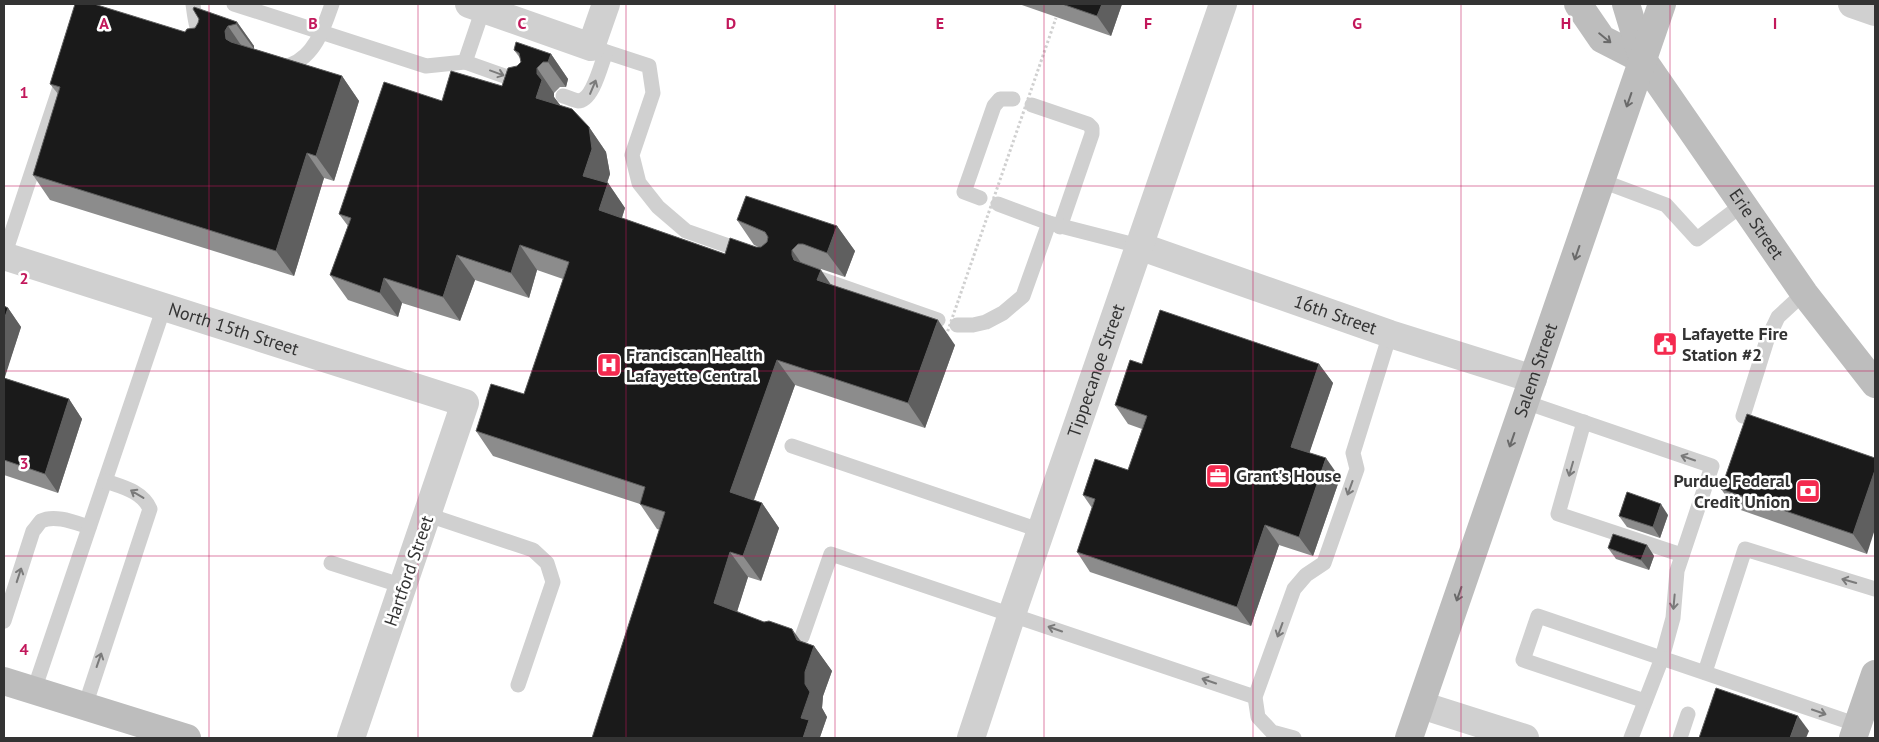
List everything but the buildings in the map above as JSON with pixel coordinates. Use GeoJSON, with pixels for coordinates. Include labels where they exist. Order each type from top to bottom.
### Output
{"type":"FeatureCollection","features":[{"type":"Feature","properties":{"kind":"main road","name":"Erie Street"},"geometry":{"type":"LineString","coordinates":[[1578,4],[1602,39],[1642,60]]}},
{"type":"Feature","properties":{"kind":"main road","name":"Erie Street"},"geometry":{"type":"LineString","coordinates":[[1626,4],[1642,60],[1804,294],[1875,384]]}},
{"type":"Feature","properties":{"kind":"main road","name":"Salem Street"},"geometry":{"type":"LineString","coordinates":[[1409,738],[1662,4]]}},
{"type":"Feature","properties":{"kind":"main road"},"geometry":{"type":"LineString","coordinates":[[1855,732],[1875,674]]}},
{"type":"Feature","properties":{"kind":"main road"},"geometry":{"type":"LineString","coordinates":[[4,681],[187,738]]}},
{"type":"Feature","properties":{"kind":"street"},"geometry":{"type":"LineString","coordinates":[[476,6],[598,49],[606,4]]}},
{"type":"Feature","properties":{"kind":"street","name":"Tippecanoe Street"},"geometry":{"type":"LineString","coordinates":[[971,738],[1223,4]]}},
{"type":"Feature","properties":{"kind":"street"},"geometry":{"type":"LineString","coordinates":[[1852,4],[1875,12]]}},
{"type":"Feature","properties":{"kind":"street","name":"16th Street"},"geometry":{"type":"LineString","coordinates":[[1139,246],[1390,334],[1529,390]]}},
{"type":"Feature","properties":{"kind":"street","name":"North 15th Street"},"geometry":{"type":"LineString","coordinates":[[4,256],[465,403]]}},
{"type":"Feature","properties":{"kind":"street","name":"Hartford Street"},"geometry":{"type":"LineString","coordinates":[[351,738],[465,403]]}},
{"type":"Feature","properties":{"kind":"street"},"geometry":{"type":"LineString","coordinates":[[1421,705],[1525,738]]}},
{"type":"Feature","properties":{"kind":"lane"},"geometry":{"type":"LineString","coordinates":[[193,4],[195,23],[201,38],[207,45]]}},
{"type":"Feature","properties":{"kind":"lane"},"geometry":{"type":"LineString","coordinates":[[234,4],[426,66],[466,62],[528,84]]}},
{"type":"Feature","properties":{"kind":"lane"},"geometry":{"type":"LineString","coordinates":[[267,63],[282,68],[294,64],[310,51],[322,32],[332,4]]}},
{"type":"Feature","properties":{"kind":"lane"},"geometry":{"type":"LineString","coordinates":[[466,62],[476,6]]}},
{"type":"Feature","properties":{"kind":"lane"},"geometry":{"type":"LineString","coordinates":[[563,96],[578,101],[585,99],[591,94],[598,49],[649,66],[653,93],[632,155],[639,183],[658,207],[686,231],[758,256]]}},
{"type":"Feature","properties":{"kind":"lane"},"geometry":{"type":"LineString","coordinates":[[4,256],[69,60]]}},
{"type":"Feature","properties":{"kind":"lane"},"geometry":{"type":"LineString","coordinates":[[980,198],[964,192],[994,106],[1000,99],[1013,98]]}},
{"type":"Feature","properties":{"kind":"lane"},"geometry":{"type":"LineString","coordinates":[[957,325],[973,325],[986,322],[1003,313],[1023,296],[1055,225],[1092,134],[1092,128],[1088,124],[1032,105]]}},
{"type":"Feature","properties":{"kind":"lane"},"geometry":{"type":"LineString","coordinates":[[1602,181],[1666,205],[1697,239],[1742,205]]}},
{"type":"Feature","properties":{"kind":"lane"},"geometry":{"type":"LineString","coordinates":[[998,204],[1055,225],[1139,246]]}},
{"type":"Feature","properties":{"kind":"lane"},"geometry":{"type":"LineString","coordinates":[[818,278],[938,320]]}},
{"type":"Feature","properties":{"kind":"lane"},"geometry":{"type":"LineString","coordinates":[[1743,416],[1767,340],[1778,316],[1804,294]]}},
{"type":"Feature","properties":{"kind":"lane"},"geometry":{"type":"LineString","coordinates":[[34,690],[164,307]]}},
{"type":"Feature","properties":{"kind":"lane"},"geometry":{"type":"LineString","coordinates":[[1294,738],[1272,732],[1258,717],[1255,696],[1294,589],[1306,575],[1324,563],[1357,469],[1352,453],[1390,334]]}},
{"type":"Feature","properties":{"kind":"lane"},"geometry":{"type":"LineString","coordinates":[[1529,390],[1584,422],[1712,466],[1677,571],[1673,618],[1662,658],[1631,738]]}},
{"type":"Feature","properties":{"kind":"lane"},"geometry":{"type":"LineString","coordinates":[[1584,422],[1558,514],[1682,554]]}},
{"type":"Feature","properties":{"kind":"lane"},"geometry":{"type":"LineString","coordinates":[[792,446],[1042,531]]}},
{"type":"Feature","properties":{"kind":"lane"},"geometry":{"type":"LineString","coordinates":[[85,706],[150,509],[146,500],[132,490],[105,481]]}},
{"type":"Feature","properties":{"kind":"lane"},"geometry":{"type":"LineString","coordinates":[[428,515],[533,550],[546,563],[553,582],[518,685]]}},
{"type":"Feature","properties":{"kind":"lane"},"geometry":{"type":"LineString","coordinates":[[4,621],[34,531],[41,522],[54,519],[70,521],[89,527]]}},
{"type":"Feature","properties":{"kind":"lane"},"geometry":{"type":"LineString","coordinates":[[1705,672],[1745,549],[1875,589]]}},
{"type":"Feature","properties":{"kind":"lane"},"geometry":{"type":"LineString","coordinates":[[802,637],[831,554],[1255,696]]}},
{"type":"Feature","properties":{"kind":"lane"},"geometry":{"type":"LineString","coordinates":[[331,563],[403,586]]}},
{"type":"Feature","properties":{"kind":"lane"},"geometry":{"type":"LineString","coordinates":[[1645,701],[1523,660],[1538,616],[1780,698],[1855,732]]}},
{"type":"Feature","properties":{"kind":"lane"},"geometry":{"type":"LineString","coordinates":[[1680,738],[1688,714]]}},
{"type":"Feature","properties":{"kind":"path"},"geometry":{"type":"LineString","coordinates":[[944,341],[1056,18]]}},
{"type":"Feature","properties":{"kind":"place","name":"Lafayette Fire Station #2"},"geometry":{"type":"Point","coordinates":[1665,344]}},
{"type":"Feature","properties":{"kind":"place","name":"Franciscan Health Lafayette Central"},"geometry":{"type":"Point","coordinates":[609,365]}},
{"type":"Feature","properties":{"kind":"place","name":"Grant's House"},"geometry":{"type":"Point","coordinates":[1218,476]}},
{"type":"Feature","properties":{"kind":"place","name":"Purdue Federal Credit Union"},"geometry":{"type":"Point","coordinates":[1808,491]}}]}
